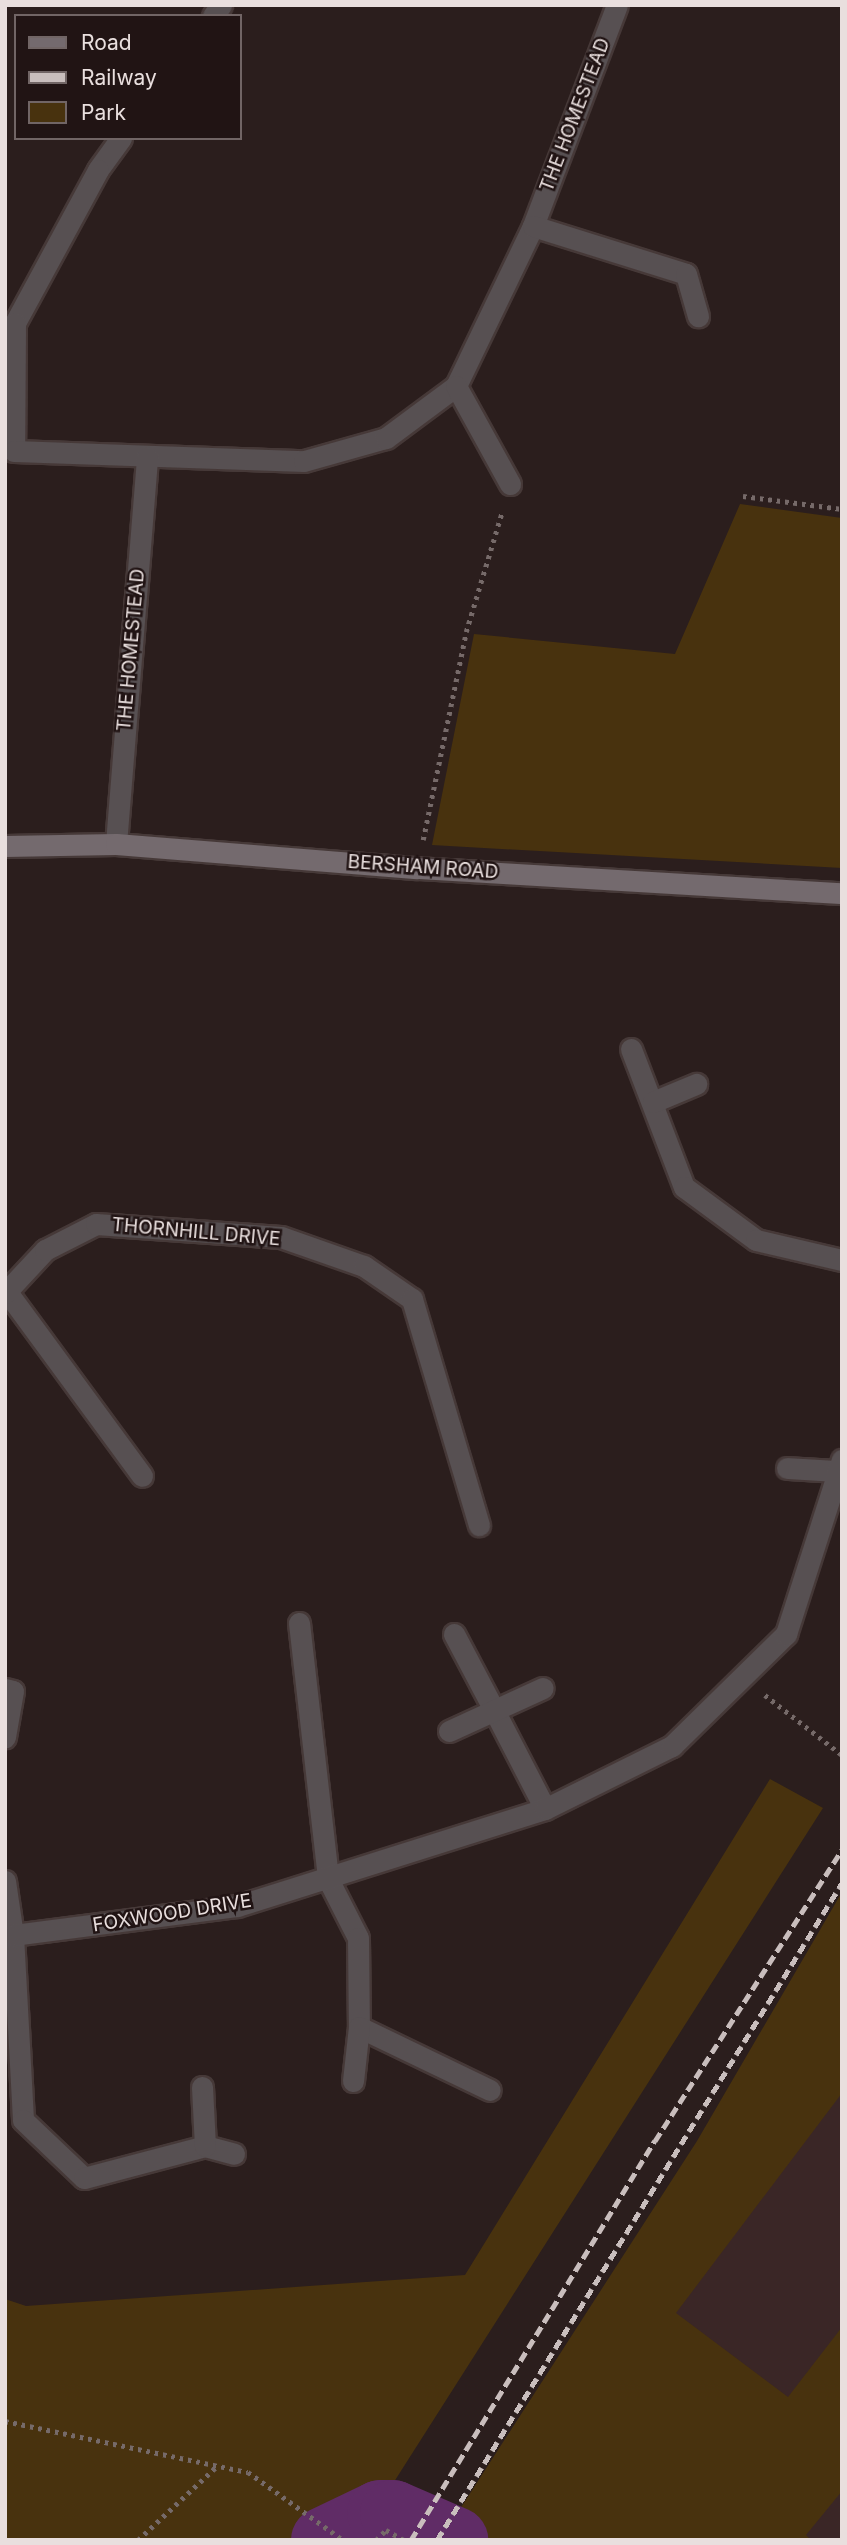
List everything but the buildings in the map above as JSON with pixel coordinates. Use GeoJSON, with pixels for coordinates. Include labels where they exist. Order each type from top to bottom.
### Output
{"type":"FeatureCollection","features":[{"type":"Feature","properties":{"kind":"main road","name":"BERSHAM ROAD"},"geometry":{"type":"LineString","coordinates":[[5,846],[116,844],[417,868],[842,893]]}},
{"type":"Feature","properties":{"kind":"street","name":"THE HOMESTEAD"},"geometry":{"type":"LineString","coordinates":[[120,140],[97,170],[15,323],[10,451],[303,461],[386,438],[456,386],[533,226],[617,5]]}},
{"type":"Feature","properties":{"kind":"street"},"geometry":{"type":"LineString","coordinates":[[533,226],[686,274],[698,316]]}},
{"type":"Feature","properties":{"kind":"street"},"geometry":{"type":"LineString","coordinates":[[456,386],[510,484]]}},
{"type":"Feature","properties":{"kind":"street","name":"THE HOMESTEAD"},"geometry":{"type":"LineString","coordinates":[[116,844],[147,457]]}},
{"type":"Feature","properties":{"kind":"street"},"geometry":{"type":"LineString","coordinates":[[631,1049],[684,1187],[756,1240],[842,1260]]}},
{"type":"Feature","properties":{"kind":"street"},"geometry":{"type":"LineString","coordinates":[[653,1102],[696,1084]]}},
{"type":"Feature","properties":{"kind":"street","name":"THORNHILL DRIVE"},"geometry":{"type":"LineString","coordinates":[[6,1292],[45,1250],[96,1224],[281,1237],[364,1266],[412,1299],[479,1525]]}},
{"type":"Feature","properties":{"kind":"street"},"geometry":{"type":"LineString","coordinates":[[6,1292],[142,1476]]}},
{"type":"Feature","properties":{"kind":"street","name":"FOXWOOD DRIVE"},"geometry":{"type":"LineString","coordinates":[[13,1935],[237,1906],[545,1809],[672,1746],[786,1634],[840,1466],[787,1468]]}},
{"type":"Feature","properties":{"kind":"street"},"geometry":{"type":"LineString","coordinates":[[299,1622],[328,1879],[358,1938],[359,2027],[353,2081]]}},
{"type":"Feature","properties":{"kind":"street"},"geometry":{"type":"LineString","coordinates":[[454,1634],[545,1809]]}},
{"type":"Feature","properties":{"kind":"street"},"geometry":{"type":"LineString","coordinates":[[449,1731],[543,1688]]}},
{"type":"Feature","properties":{"kind":"street"},"geometry":{"type":"LineString","coordinates":[[5,1689],[13,1691],[5,1737]]}},
{"type":"Feature","properties":{"kind":"street"},"geometry":{"type":"LineString","coordinates":[[5,1881],[13,1935],[23,2120],[84,2179],[205,2146],[234,2154]]}},
{"type":"Feature","properties":{"kind":"street"},"geometry":{"type":"LineString","coordinates":[[359,2027],[490,2090]]}},
{"type":"Feature","properties":{"kind":"street"},"geometry":{"type":"LineString","coordinates":[[202,2087],[205,2146]]}},
{"type":"Feature","properties":{"kind":"path"},"geometry":{"type":"LineString","coordinates":[[417,868],[466,632],[510,484]]}},
{"type":"Feature","properties":{"kind":"path"},"geometry":{"type":"LineString","coordinates":[[743,496],[842,509]]}},
{"type":"Feature","properties":{"kind":"path"},"geometry":{"type":"LineString","coordinates":[[743,1677],[842,1755]]}},
{"type":"Feature","properties":{"kind":"path"},"geometry":{"type":"LineString","coordinates":[[5,2421],[248,2472],[343,2540]]}},
{"type":"Feature","properties":{"kind":"path"},"geometry":{"type":"LineString","coordinates":[[138,2540],[217,2466]]}},
{"type":"Feature","properties":{"kind":"path"},"geometry":{"type":"LineString","coordinates":[[376,2540],[386,2530],[404,2540]]}},
{"type":"Feature","properties":{"kind":"shaded area"},"geometry":{"type":"Polygon","coordinates":[[[842,1970],[842,2540],[811,2540],[571,2350],[842,1970]]]}},
{"type":"Feature","properties":{"kind":"green space"},"geometry":{"type":"Polygon","coordinates":[[[740,504],[842,518],[842,868],[432,845],[474,634],[675,654],[740,504]]]}},
{"type":"Feature","properties":{"kind":"green space"},"geometry":{"type":"Polygon","coordinates":[[[770,1779],[823,1808],[357,2540],[5,2540],[5,2299],[26,2306],[465,2275],[770,1779]]]}},
{"type":"Feature","properties":{"kind":"green space"},"geometry":{"type":"Polygon","coordinates":[[[842,1892],[842,2093],[676,2313],[788,2397],[842,2327],[842,2491],[806,2535],[811,2540],[440,2540],[697,2141],[842,1892]]]}},
{"type":"Feature","properties":{"kind":"waterway"},"geometry":{"type":"LineString","coordinates":[[324,2540],[380,2513],[393,2513],[455,2540]]}},
{"type":"Feature","properties":{"kind":"railway"},"geometry":{"type":"LineString","coordinates":[[411,2540],[655,2141],[842,1850]]}},
{"type":"Feature","properties":{"kind":"railway"},"geometry":{"type":"LineString","coordinates":[[437,2540],[842,1883]]}}]}
